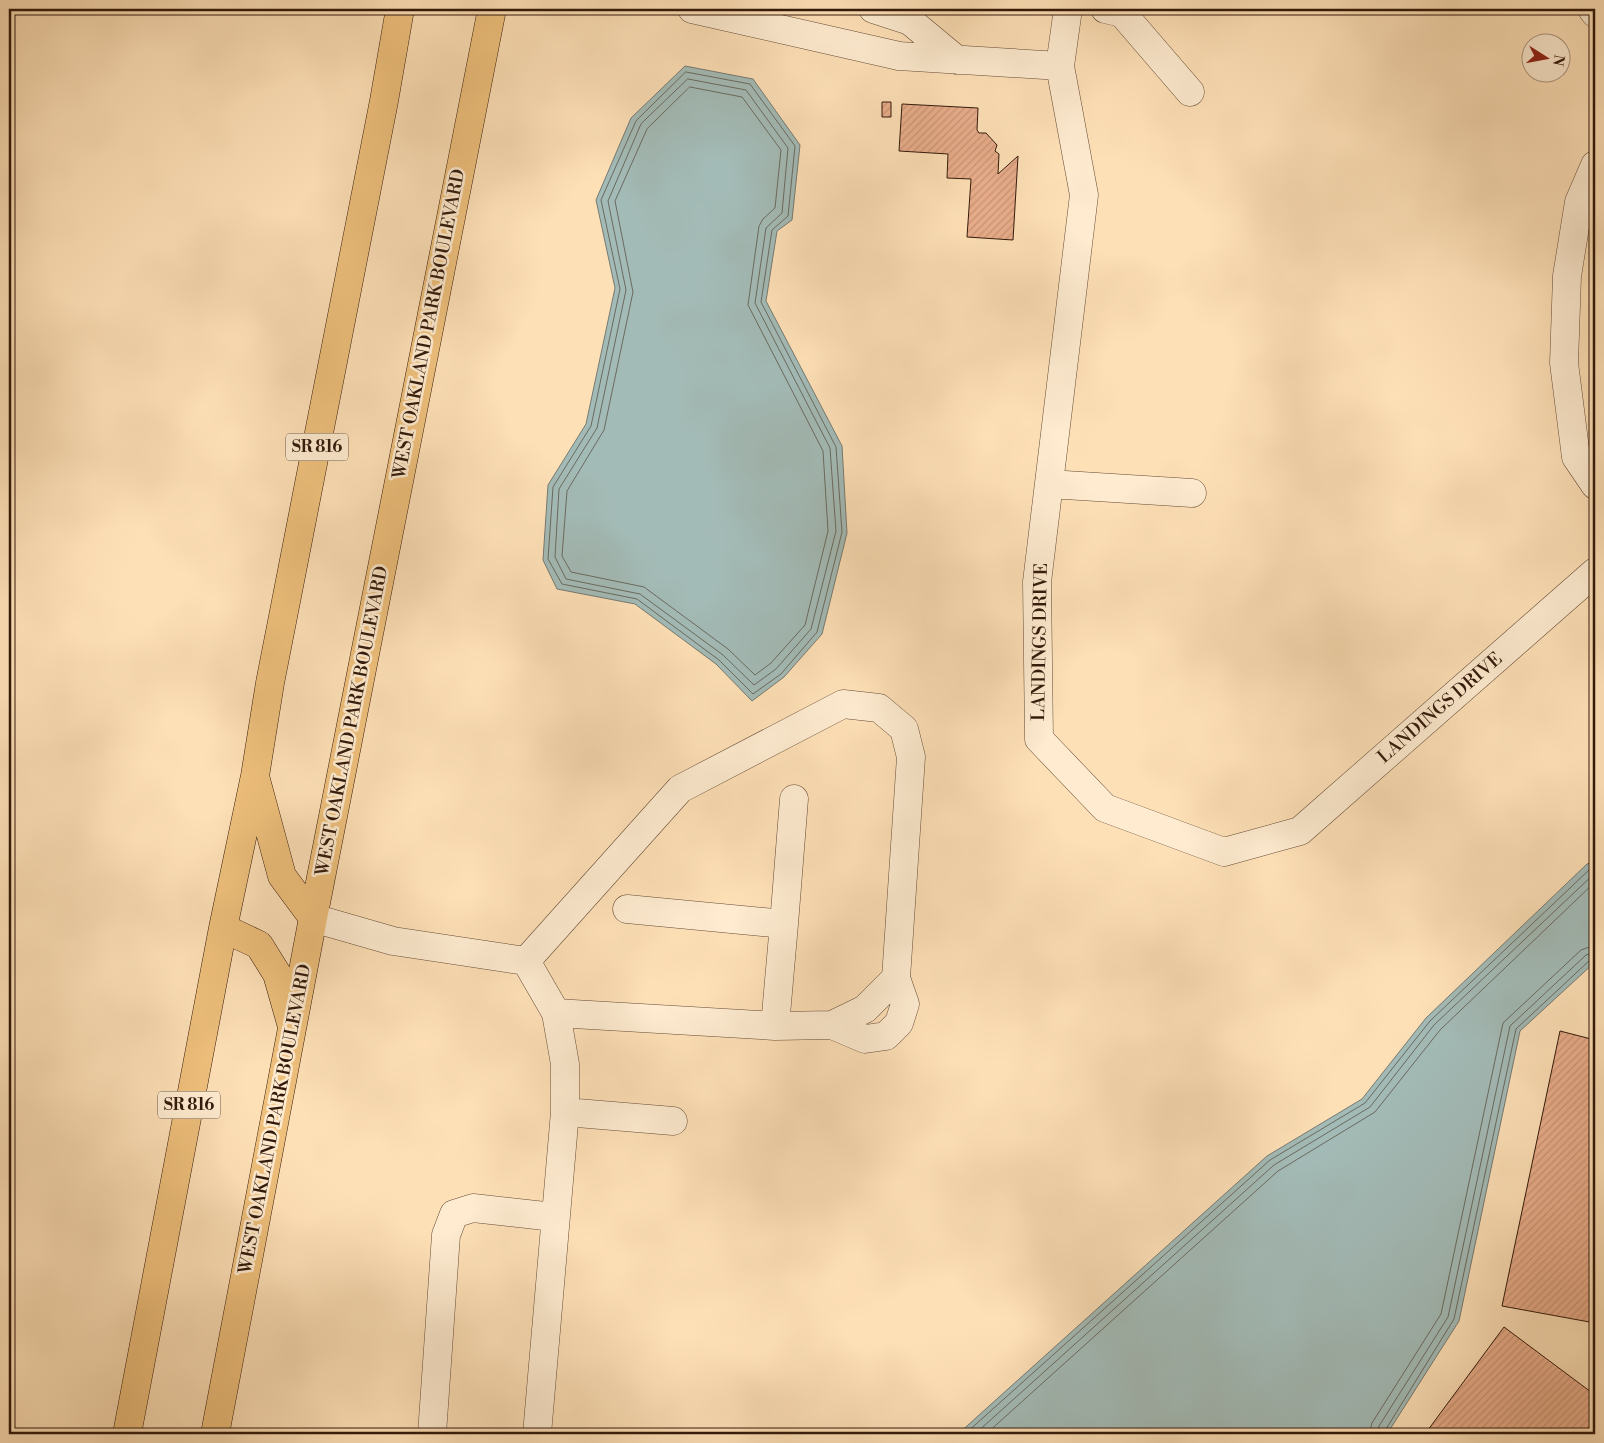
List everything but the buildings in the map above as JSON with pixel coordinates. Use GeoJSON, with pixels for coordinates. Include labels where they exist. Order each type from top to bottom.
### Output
{"type":"FeatureCollection","features":[{"type":"Feature","properties":{"kind":"main road","name":"SR 816"},"geometry":{"type":"LineString","coordinates":[[127,1434],[223,928],[255,776],[270,683],[384,101],[400,9]]}},
{"type":"Feature","properties":{"kind":"main road","name":"WEST OAKLAND PARK BOULEVARD"},"geometry":{"type":"LineString","coordinates":[[216,1434],[313,918],[492,9]]}},
{"type":"Feature","properties":{"kind":"main road"},"geometry":{"type":"LineString","coordinates":[[255,776],[282,876],[313,918]]}},
{"type":"Feature","properties":{"kind":"main road"},"geometry":{"type":"LineString","coordinates":[[223,928],[259,944],[277,974],[293,1027]]}},
{"type":"Feature","properties":{"kind":"lane"},"geometry":{"type":"LineString","coordinates":[[692,9],[899,56],[1060,66]]}},
{"type":"Feature","properties":{"kind":"lane"},"geometry":{"type":"LineString","coordinates":[[873,9],[910,22],[957,60]]}},
{"type":"Feature","properties":{"kind":"lane","name":"LANDINGS DRIVE"},"geometry":{"type":"LineString","coordinates":[[1068,9],[1060,66],[1084,194],[1037,582],[1039,739],[1105,808],[1224,852],[1300,831],[1595,572]]}},
{"type":"Feature","properties":{"kind":"lane"},"geometry":{"type":"LineString","coordinates":[[1105,9],[1122,13],[1190,92]]}},
{"type":"Feature","properties":{"kind":"lane"},"geometry":{"type":"LineString","coordinates":[[1592,9],[1595,13]]}},
{"type":"Feature","properties":{"kind":"lane"},"geometry":{"type":"LineString","coordinates":[[1595,164],[1579,202],[1567,276],[1564,363],[1576,457],[1595,485]]}},
{"type":"Feature","properties":{"kind":"lane"},"geometry":{"type":"LineString","coordinates":[[1049,484],[1192,493]]}},
{"type":"Feature","properties":{"kind":"lane"},"geometry":{"type":"LineString","coordinates":[[526,961],[680,789],[843,704],[879,708],[904,729],[911,757],[896,978],[865,1009],[832,1025],[774,1026],[556,1012]]}},
{"type":"Feature","properties":{"kind":"lane"},"geometry":{"type":"LineString","coordinates":[[774,1026],[794,800]]}},
{"type":"Feature","properties":{"kind":"lane"},"geometry":{"type":"LineString","coordinates":[[627,909],[784,924]]}},
{"type":"Feature","properties":{"kind":"lane"},"geometry":{"type":"LineString","coordinates":[[313,918],[393,941],[526,961]]}},
{"type":"Feature","properties":{"kind":"lane"},"geometry":{"type":"LineString","coordinates":[[526,961],[556,1012],[565,1064],[565,1112],[554,1217],[537,1434]]}},
{"type":"Feature","properties":{"kind":"lane"},"geometry":{"type":"LineString","coordinates":[[565,1112],[673,1121]]}},
{"type":"Feature","properties":{"kind":"lane"},"geometry":{"type":"LineString","coordinates":[[432,1434],[446,1234],[454,1214],[473,1208],[554,1217]]}},
{"type":"Feature","properties":{"kind":"water"},"geometry":{"type":"Polygon","coordinates":[[[685,66],[753,79],[800,145],[792,220],[777,231],[766,301],[842,446],[847,533],[822,634],[784,677],[752,701],[716,664],[635,604],[557,589],[543,560],[548,485],[586,424],[615,288],[596,200],[631,118],[685,66]]]}},
{"type":"Feature","properties":{"kind":"water"},"geometry":{"type":"Polygon","coordinates":[[[1595,861],[1595,962],[1520,1031],[1459,1321],[1387,1434],[958,1434],[1267,1156],[1362,1099],[1426,1018],[1587,864],[1595,861]]]}}]}
